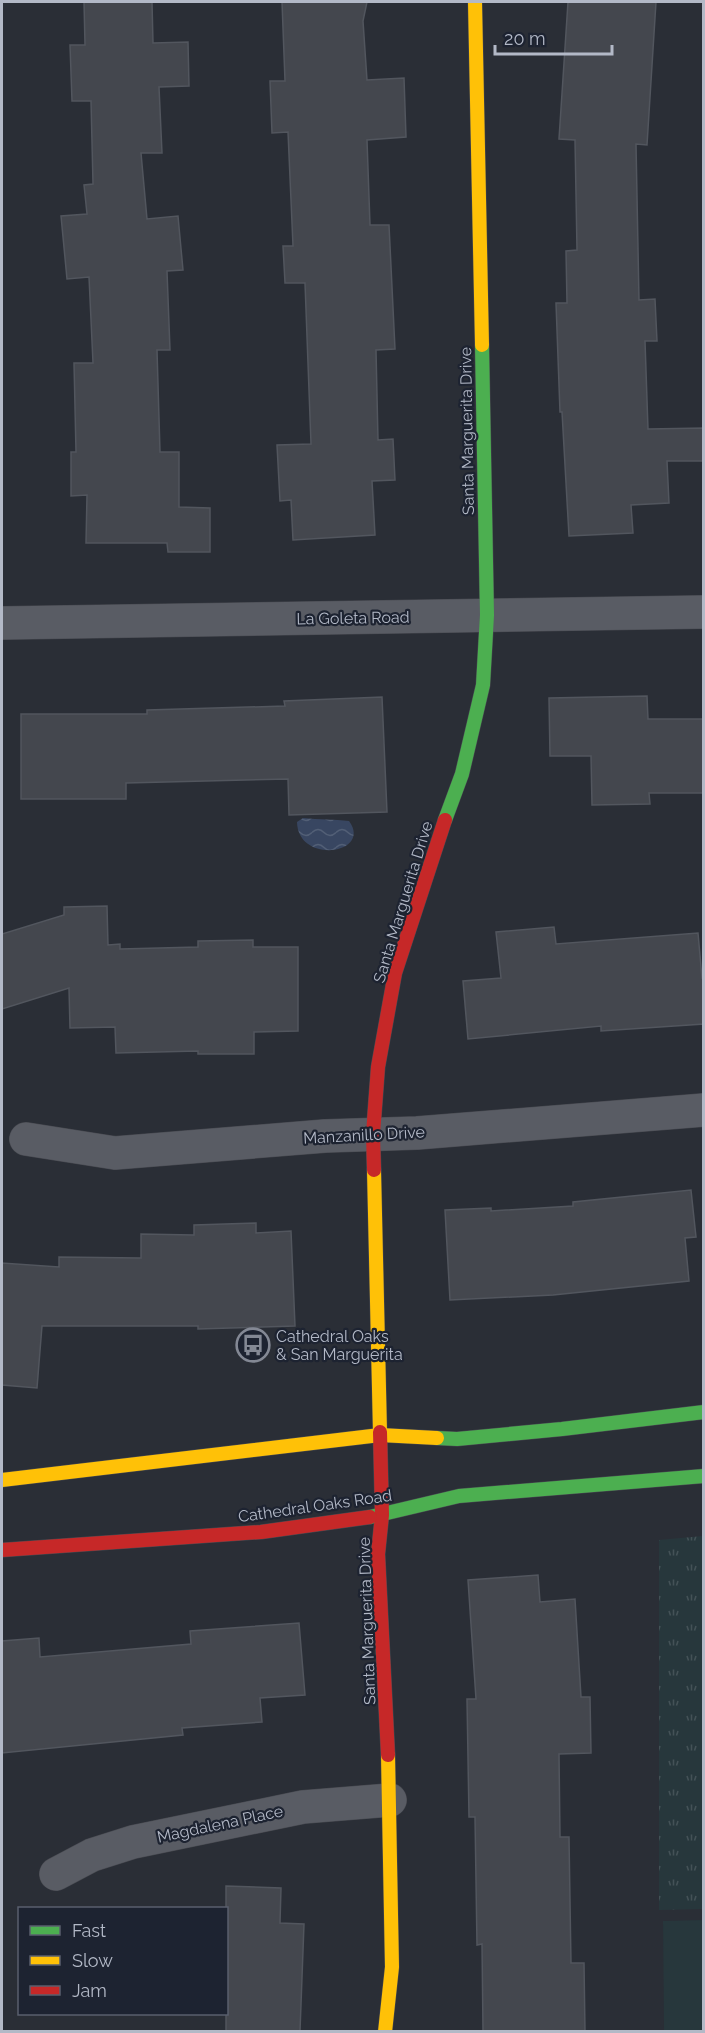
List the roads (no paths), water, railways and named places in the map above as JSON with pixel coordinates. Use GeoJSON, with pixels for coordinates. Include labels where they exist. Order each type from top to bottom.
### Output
{"type":"FeatureCollection","features":[{"type":"Feature","properties":{"kind":"street","name":"Santa Marguerita Drive"},"geometry":{"type":"LineString","coordinates":[[385,2031],[392,1967],[390,1800],[378,1554],[382,1515],[381,1381],[373,1134],[378,1067],[395,973],[431,860],[462,774],[483,686],[488,615],[475,2]]}},
{"type":"Feature","properties":{"kind":"street","name":"La Goleta Road"},"geometry":{"type":"LineString","coordinates":[[2,623],[704,612]]}},
{"type":"Feature","properties":{"kind":"street","name":"Manzanillo Drive"},"geometry":{"type":"LineString","coordinates":[[26,1139],[115,1153],[325,1136],[417,1133],[704,1110]]}},
{"type":"Feature","properties":{"kind":"street"},"geometry":{"type":"LineString","coordinates":[[2,1480],[380,1435],[457,1439],[704,1412]]}},
{"type":"Feature","properties":{"kind":"street","name":"Cathedral Oaks Road"},"geometry":{"type":"LineString","coordinates":[[2,1550],[261,1532],[382,1515],[459,1496],[704,1476]]}},
{"type":"Feature","properties":{"kind":"street","name":"Magdalena Place"},"geometry":{"type":"LineString","coordinates":[[56,1874],[92,1855],[133,1842],[303,1807],[390,1800]]}},
{"type":"Feature","properties":{"kind":"water"},"geometry":{"type":"Polygon","coordinates":[[[303,818],[349,821],[354,832],[351,841],[343,847],[332,850],[309,845],[301,836],[297,822],[303,818]]]}},
{"type":"Feature","properties":{"kind":"place","name":"Cathedral Oaks & San Marguerita"},"geometry":{"type":"Point","coordinates":[253,1345]}}]}
